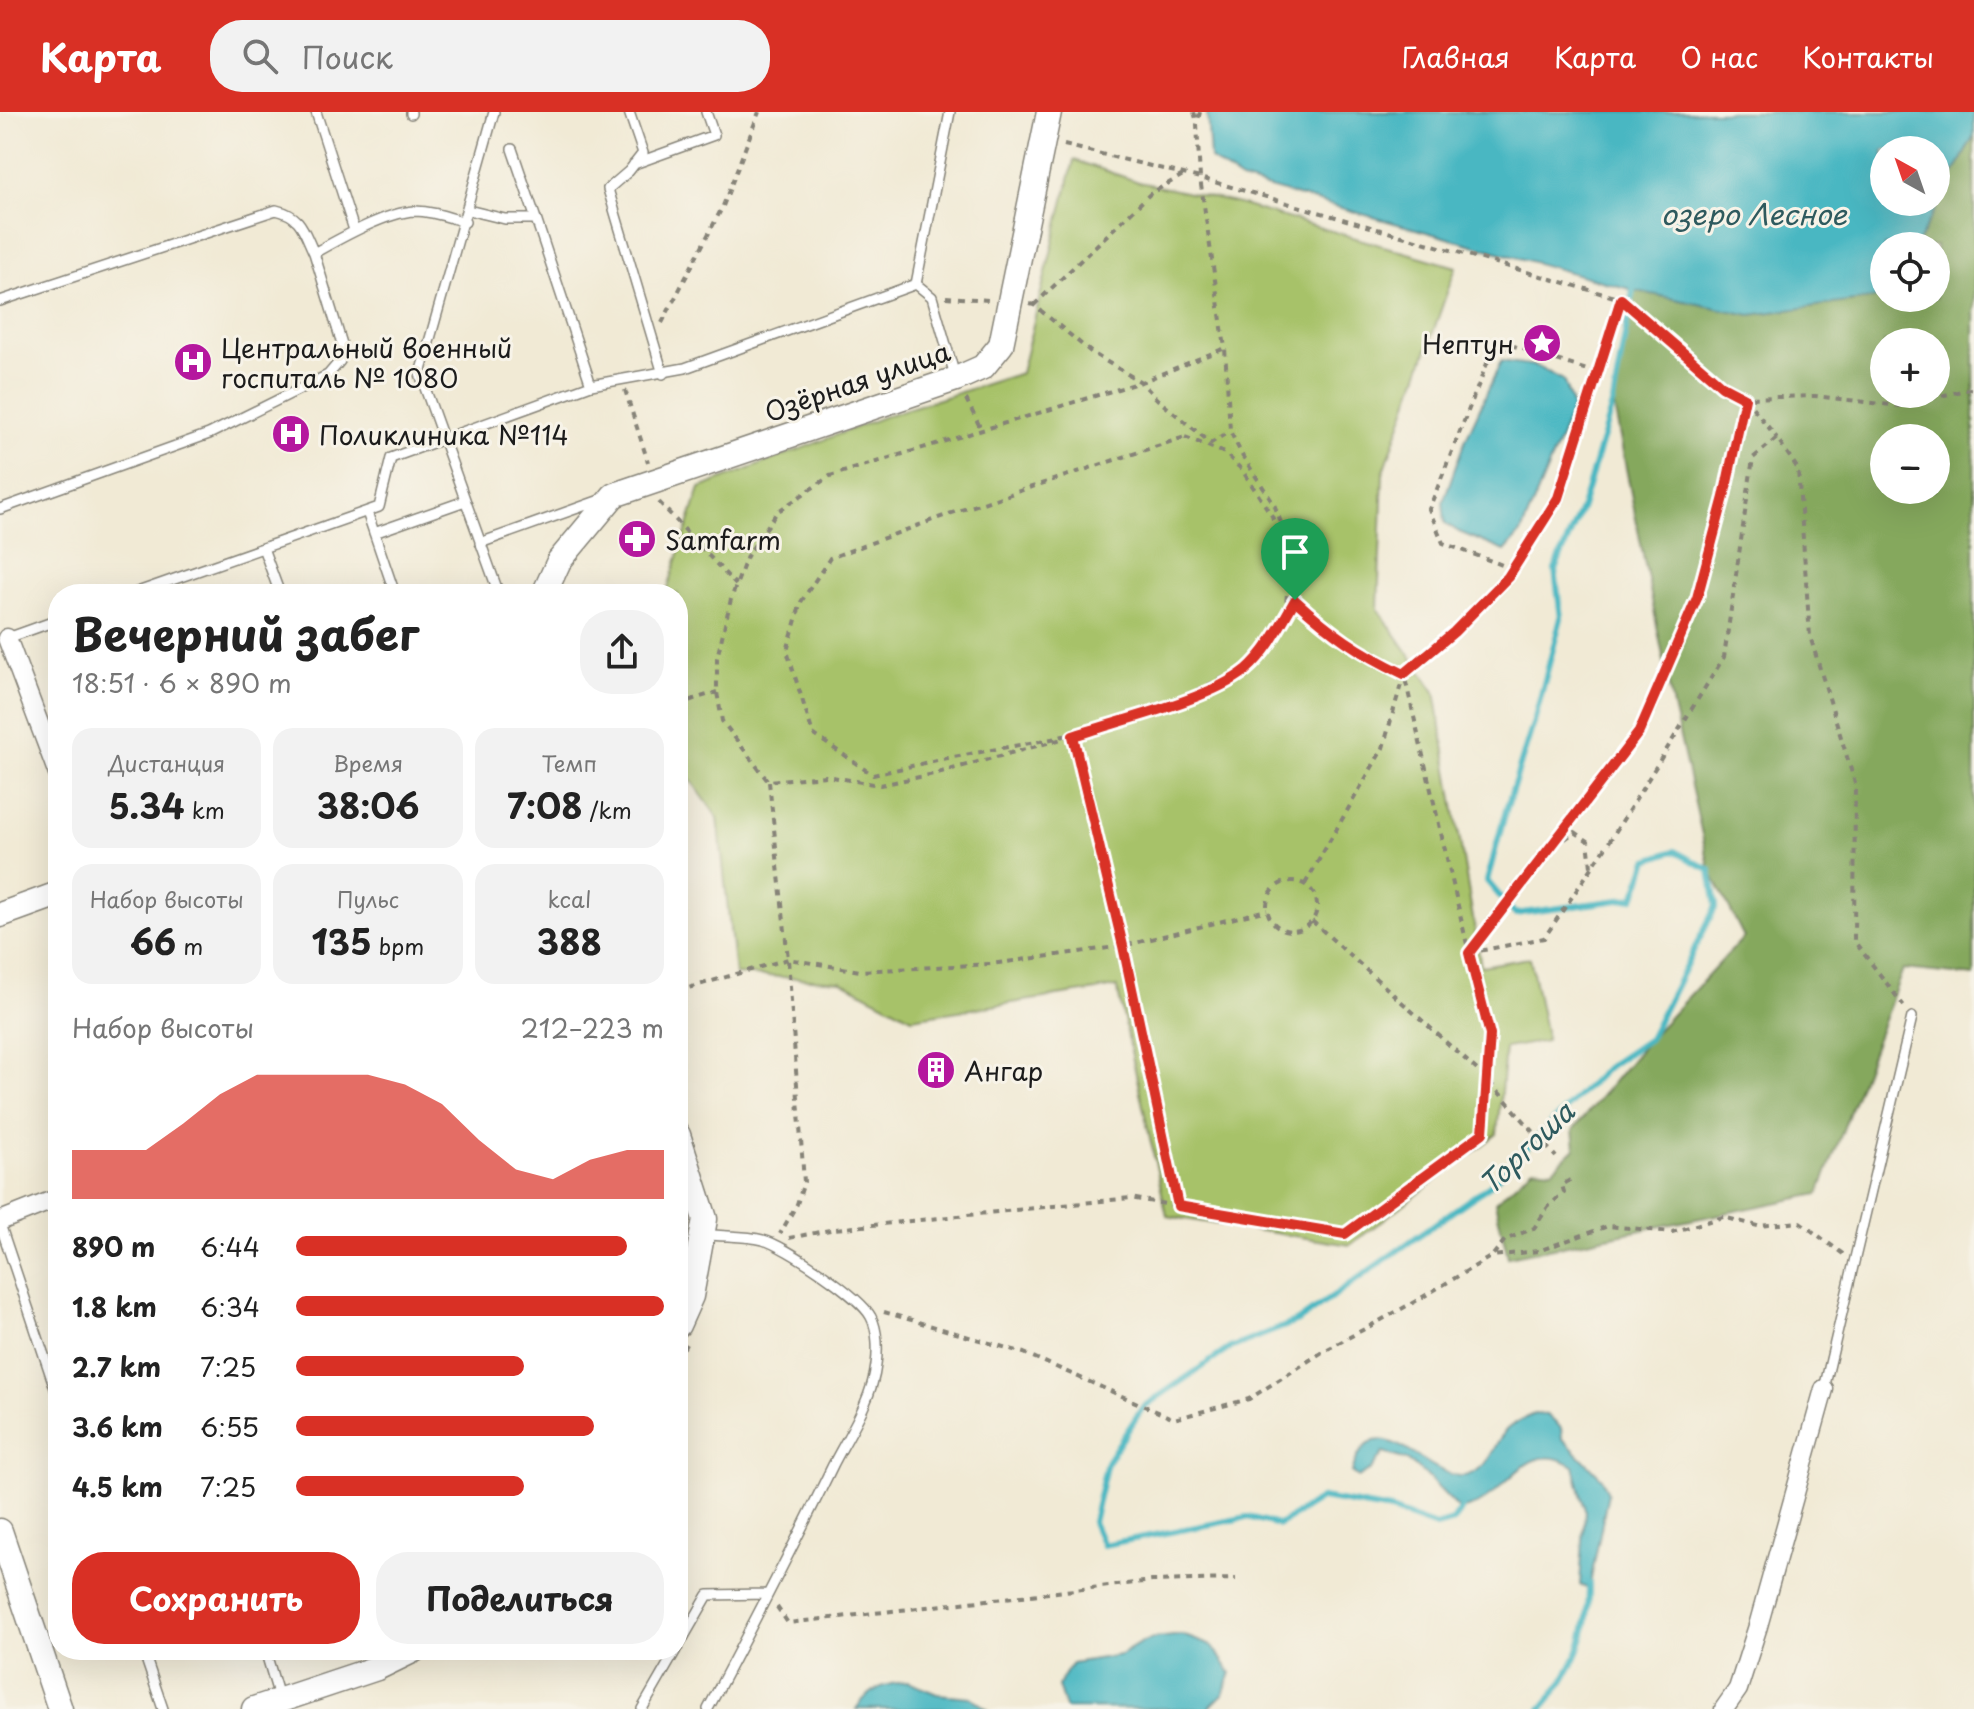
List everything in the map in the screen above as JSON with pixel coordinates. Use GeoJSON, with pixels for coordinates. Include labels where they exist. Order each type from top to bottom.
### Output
{"type":"FeatureCollection","features":[{"type":"Feature","properties":{"kind":"street","name":"Озёрная улица"},"geometry":{"type":"LineString","coordinates":[[614,495],[956,379],[983,367],[1001,345],[1023,303],[1049,112]]}},
{"type":"Feature","properties":{"kind":"street"},"geometry":{"type":"LineString","coordinates":[[549,584],[559,561],[614,495]]}},
{"type":"Feature","properties":{"kind":"street"},"geometry":{"type":"LineString","coordinates":[[3,640],[48,750]]}},
{"type":"Feature","properties":{"kind":"street"},"geometry":{"type":"LineString","coordinates":[[0,915],[48,898]]}},
{"type":"Feature","properties":{"kind":"street"},"geometry":{"type":"LineString","coordinates":[[688,1166],[705,1219],[688,1303]]}},
{"type":"Feature","properties":{"kind":"street"},"geometry":{"type":"LineString","coordinates":[[0,1223],[48,1202]]}},
{"type":"Feature","properties":{"kind":"street"},"geometry":{"type":"LineString","coordinates":[[1724,1709],[1738,1689],[1754,1639],[1824,1389]]}},
{"type":"Feature","properties":{"kind":"street"},"geometry":{"type":"LineString","coordinates":[[0,1531],[60,1709]]}},
{"type":"Feature","properties":{"kind":"street"},"geometry":{"type":"LineString","coordinates":[[268,1706],[372,1660]]}},
{"type":"Feature","properties":{"kind":"lane"},"geometry":{"type":"LineString","coordinates":[[316,112],[354,230]]}},
{"type":"Feature","properties":{"kind":"lane"},"geometry":{"type":"LineString","coordinates":[[494,112],[420,374],[495,584]]}},
{"type":"Feature","properties":{"kind":"lane"},"geometry":{"type":"LineString","coordinates":[[629,112],[643,153],[608,189],[663,374]]}},
{"type":"Feature","properties":{"kind":"lane"},"geometry":{"type":"LineString","coordinates":[[634,164],[714,135],[706,112]]}},
{"type":"Feature","properties":{"kind":"lane"},"geometry":{"type":"LineString","coordinates":[[916,284],[950,112]]}},
{"type":"Feature","properties":{"kind":"lane"},"geometry":{"type":"LineString","coordinates":[[512,149],[591,385]]}},
{"type":"Feature","properties":{"kind":"lane"},"geometry":{"type":"LineString","coordinates":[[0,301],[276,210],[290,213],[299,220],[314,253],[342,344],[340,361],[328,375],[209,434],[0,509]]}},
{"type":"Feature","properties":{"kind":"lane"},"geometry":{"type":"LineString","coordinates":[[468,210],[505,219],[536,219]]}},
{"type":"Feature","properties":{"kind":"lane"},"geometry":{"type":"LineString","coordinates":[[314,253],[354,230],[411,211],[434,212],[465,222]]}},
{"type":"Feature","properties":{"kind":"lane"},"geometry":{"type":"LineString","coordinates":[[916,284],[932,297],[956,379]]}},
{"type":"Feature","properties":{"kind":"lane"},"geometry":{"type":"LineString","coordinates":[[160,584],[379,507],[391,458],[591,385],[663,374],[916,284]]}},
{"type":"Feature","properties":{"kind":"lane"},"geometry":{"type":"LineString","coordinates":[[480,543],[614,495]]}},
{"type":"Feature","properties":{"kind":"lane"},"geometry":{"type":"LineString","coordinates":[[374,533],[465,501]]}},
{"type":"Feature","properties":{"kind":"lane"},"geometry":{"type":"LineString","coordinates":[[367,512],[392,584]]}},
{"type":"Feature","properties":{"kind":"lane"},"geometry":{"type":"LineString","coordinates":[[263,548],[276,584]]}},
{"type":"Feature","properties":{"kind":"lane"},"geometry":{"type":"LineString","coordinates":[[3,640],[48,624]]}},
{"type":"Feature","properties":{"kind":"lane"},"geometry":{"type":"LineString","coordinates":[[1824,1389],[1912,1017]]}},
{"type":"Feature","properties":{"kind":"lane"},"geometry":{"type":"LineString","coordinates":[[0,1223],[48,1367]]}},
{"type":"Feature","properties":{"kind":"lane"},"geometry":{"type":"LineString","coordinates":[[703,1234],[759,1238],[775,1243],[839,1285],[871,1316],[876,1337],[876,1366],[867,1396],[708,1709]]}},
{"type":"Feature","properties":{"kind":"lane"},"geometry":{"type":"LineString","coordinates":[[688,1629],[708,1595],[768,1594]]}},
{"type":"Feature","properties":{"kind":"lane"},"geometry":{"type":"LineString","coordinates":[[146,1660],[163,1709]]}},
{"type":"Feature","properties":{"kind":"lane"},"geometry":{"type":"LineString","coordinates":[[266,1660],[268,1706]]}},
{"type":"Feature","properties":{"kind":"lane"},"geometry":{"type":"LineString","coordinates":[[642,1709],[670,1660]]}},
{"type":"Feature","properties":{"kind":"path"},"geometry":{"type":"LineString","coordinates":[[652,342],[723,206],[759,112]]}},
{"type":"Feature","properties":{"kind":"path"},"geometry":{"type":"LineString","coordinates":[[768,781],[826,776],[880,785],[934,774],[1073,736],[1217,688],[1245,670],[1269,644],[1295,600],[1295,560],[1274,504],[1230,431],[1225,348],[1200,178],[1194,112]]}},
{"type":"Feature","properties":{"kind":"path"},"geometry":{"type":"LineString","coordinates":[[1197,124],[1200,112]]}},
{"type":"Feature","properties":{"kind":"path"},"geometry":{"type":"LineString","coordinates":[[1043,140],[1200,178],[1621,299],[1722,386],[1745,398],[1798,469],[1810,636],[1855,783],[1854,941],[1912,1017]]}},
{"type":"Feature","properties":{"kind":"path"},"geometry":{"type":"LineString","coordinates":[[1023,303],[1150,194],[1184,175]]}},
{"type":"Feature","properties":{"kind":"path"},"geometry":{"type":"LineString","coordinates":[[932,297],[1023,303],[1092,353],[1141,382],[1158,400],[1211,443],[1230,431]]}},
{"type":"Feature","properties":{"kind":"path"},"geometry":{"type":"LineString","coordinates":[[1305,884],[1383,748],[1404,674],[1454,632],[1513,569],[1558,498],[1621,299]]}},
{"type":"Feature","properties":{"kind":"path"},"geometry":{"type":"LineString","coordinates":[[1513,569],[1443,543],[1429,509],[1490,356],[1511,345],[1597,373]]}},
{"type":"Feature","properties":{"kind":"path"},"geometry":{"type":"LineString","coordinates":[[775,1243],[797,1204],[804,1182],[788,959],[768,781],[722,721],[717,692],[717,658],[747,556],[777,512],[830,476],[1141,382],[1225,348]]}},
{"type":"Feature","properties":{"kind":"path"},"geometry":{"type":"LineString","coordinates":[[956,379],[981,429]]}},
{"type":"Feature","properties":{"kind":"path"},"geometry":{"type":"LineString","coordinates":[[622,381],[649,464]]}},
{"type":"Feature","properties":{"kind":"path"},"geometry":{"type":"LineString","coordinates":[[1745,398],[1815,396],[1899,406],[1974,388]]}},
{"type":"Feature","properties":{"kind":"path"},"geometry":{"type":"LineString","coordinates":[[1469,953],[1639,732],[1697,598],[1724,497],[1745,398]]}},
{"type":"Feature","properties":{"kind":"path"},"geometry":{"type":"LineString","coordinates":[[1185,437],[1225,453],[1242,470],[1272,516],[1289,565],[1286,606],[1266,641],[1242,669],[1182,697],[1057,738],[873,775],[813,734],[787,651],[801,602],[830,558],[963,509],[1185,437]]}},
{"type":"Feature","properties":{"kind":"path"},"geometry":{"type":"LineString","coordinates":[[1469,953],[1544,938],[1724,657],[1753,458],[1777,438]]}},
{"type":"Feature","properties":{"kind":"path"},"geometry":{"type":"LineString","coordinates":[[657,499],[736,585]]}},
{"type":"Feature","properties":{"kind":"path"},"geometry":{"type":"LineString","coordinates":[[1295,600],[1331,633],[1404,674]]}},
{"type":"Feature","properties":{"kind":"path"},"geometry":{"type":"LineString","coordinates":[[799,1235],[1130,1198],[1345,1234],[1483,1133],[1490,1035],[1404,674]]}},
{"type":"Feature","properties":{"kind":"path"},"geometry":{"type":"LineString","coordinates":[[688,701],[717,692]]}},
{"type":"Feature","properties":{"kind":"path"},"geometry":{"type":"LineString","coordinates":[[1073,736],[1123,946],[1178,1206]]}},
{"type":"Feature","properties":{"kind":"path"},"geometry":{"type":"LineString","coordinates":[[1550,850],[1575,832],[1588,841],[1591,868]]}},
{"type":"Feature","properties":{"kind":"path"},"geometry":{"type":"LineString","coordinates":[[1289,880],[1305,884],[1316,897],[1316,913],[1306,927],[1290,931],[1275,924],[1267,910],[1267,901],[1274,887],[1289,880]]}},
{"type":"Feature","properties":{"kind":"path"},"geometry":{"type":"LineString","coordinates":[[688,988],[788,959],[860,971],[991,964],[1123,946],[1267,910]]}},
{"type":"Feature","properties":{"kind":"path"},"geometry":{"type":"LineString","coordinates":[[1312,921],[1487,1079],[1556,1157]]}},
{"type":"Feature","properties":{"kind":"path"},"geometry":{"type":"LineString","coordinates":[[860,1305],[1024,1353],[1174,1419],[1249,1399],[1324,1351],[1492,1256],[1505,1240],[1534,1228],[1548,1207],[1564,1192],[1562,1185],[1570,1180]]}},
{"type":"Feature","properties":{"kind":"path"},"geometry":{"type":"LineString","coordinates":[[1492,1256],[1538,1251],[1608,1226],[1672,1232],[1723,1217],[1758,1226],[1800,1222],[1854,1262]]}},
{"type":"Feature","properties":{"kind":"path"},"geometry":{"type":"LineString","coordinates":[[768,1594],[788,1623],[1152,1581],[1236,1579]]}},
{"type":"Feature","properties":{"kind":"green space"},"geometry":{"type":"Polygon","coordinates":[[[1974,135],[1974,976],[1903,969],[1819,1194],[1508,1257],[1495,1202],[1533,1168],[1552,1170],[1575,1148],[1573,1130],[1649,1039],[1744,937],[1710,870],[1673,707],[1613,402],[1633,290],[1750,315],[1870,299],[1870,312],[1950,312],[1950,232],[1923,232],[1932,216],[1950,216],[1950,181],[1974,135]]]}},
{"type":"Feature","properties":{"kind":"green space"},"geometry":{"type":"Polygon","coordinates":[[[1074,160],[1139,182],[1235,203],[1456,267],[1383,474],[1378,609],[1435,692],[1481,966],[1530,958],[1547,1041],[1505,1048],[1497,1134],[1350,1245],[1167,1216],[1117,987],[912,1018],[841,981],[735,974],[718,818],[688,776],[688,584],[669,584],[700,488],[888,415],[1021,373],[1074,160]]]}},
{"type":"Feature","properties":{"kind":"water","name":"озеро Лесное"},"geometry":{"type":"Polygon","coordinates":[[[1207,112],[1974,112],[1974,135],[1950,181],[1950,136],[1870,136],[1870,216],[1932,216],[1923,232],[1870,232],[1870,299],[1750,315],[1633,290],[1241,180],[1210,159],[1207,112]]]}},
{"type":"Feature","properties":{"kind":"water"},"geometry":{"type":"Polygon","coordinates":[[[1501,361],[1536,366],[1563,380],[1573,407],[1521,533],[1505,551],[1445,523],[1443,502],[1464,443],[1501,361]]]}},
{"type":"Feature","properties":{"kind":"water"},"geometry":{"type":"Polygon","coordinates":[[[1534,1414],[1547,1415],[1561,1428],[1562,1438],[1602,1478],[1608,1493],[1589,1589],[1580,1585],[1585,1510],[1574,1466],[1545,1457],[1533,1461],[1490,1496],[1460,1510],[1407,1460],[1383,1453],[1371,1470],[1359,1477],[1352,1472],[1362,1450],[1374,1441],[1404,1448],[1453,1475],[1468,1475],[1487,1461],[1507,1429],[1534,1414]]]}},
{"type":"Feature","properties":{"kind":"water"},"geometry":{"type":"Polygon","coordinates":[[[1182,1635],[1212,1646],[1231,1673],[1223,1694],[1208,1709],[1065,1708],[1058,1686],[1072,1663],[1120,1655],[1155,1638],[1182,1635]]]}},
{"type":"Feature","properties":{"kind":"water"},"geometry":{"type":"Polygon","coordinates":[[[908,1682],[937,1694],[971,1697],[987,1709],[856,1709],[866,1696],[878,1688],[908,1682]]]}},
{"type":"Feature","properties":{"kind":"waterway","name":"Торгоша"},"geometry":{"type":"LineString","coordinates":[[1463,1506],[1453,1521],[1436,1526],[1391,1510],[1322,1498],[1279,1525],[1248,1517],[1103,1545],[1093,1522],[1107,1462],[1143,1407],[1230,1348],[1298,1321],[1490,1185],[1606,1068],[1649,1039],[1716,906],[1710,870],[1674,851],[1648,860],[1634,898],[1515,914],[1487,881],[1561,618],[1555,570],[1583,504],[1613,402],[1633,290]]}},
{"type":"Feature","properties":{"kind":"waterway","name":"Торгоша"},"geometry":{"type":"LineString","coordinates":[[1541,1709],[1563,1681],[1578,1651],[1587,1619],[1589,1583]]}},
{"type":"Feature","properties":{"kind":"place","name":"Нептун"},"geometry":{"type":"Point","coordinates":[1542,343]}},
{"type":"Feature","properties":{"kind":"place","name":"Центральный военный госпиталь № 1080"},"geometry":{"type":"Point","coordinates":[193,362]}},
{"type":"Feature","properties":{"kind":"place","name":"Поликлиника №114"},"geometry":{"type":"Point","coordinates":[291,434]}},
{"type":"Feature","properties":{"kind":"place","name":"Samfarm"},"geometry":{"type":"Point","coordinates":[637,539]}},
{"type":"Feature","properties":{"kind":"place","name":"Ангар"},"geometry":{"type":"Point","coordinates":[936,1070]}},
{"type":"Feature","properties":{"kind":"route"},"geometry":{"type":"LineString","coordinates":[[1621,299],[1722,386],[1745,398],[1724,497],[1697,598],[1639,732],[1469,953],[1490,1035],[1483,1133],[1345,1234],[1178,1206],[1123,946],[1073,736],[1217,688],[1245,670],[1269,644],[1295,600],[1331,633],[1404,674],[1454,632],[1508,577],[1558,498],[1621,299]]}}]}
